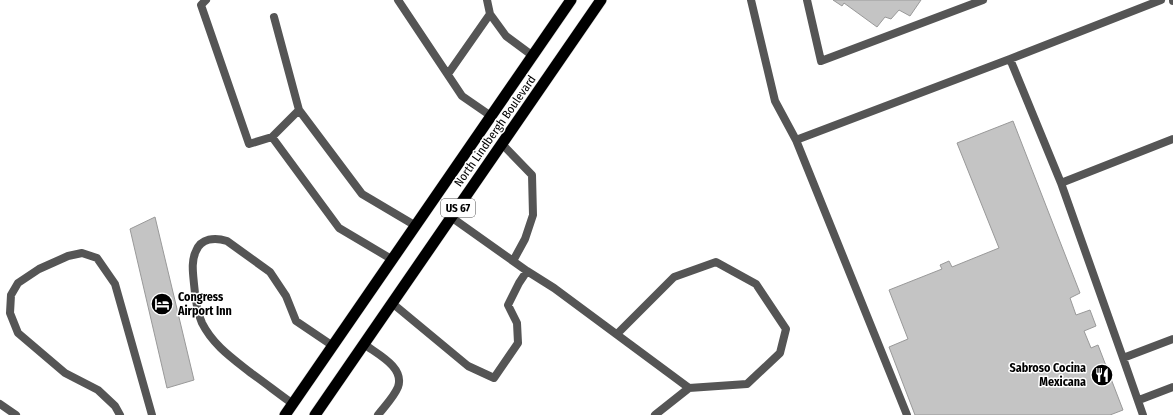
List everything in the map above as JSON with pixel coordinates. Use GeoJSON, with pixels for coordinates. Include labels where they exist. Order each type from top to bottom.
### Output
{"type":"FeatureCollection","features":[{"type":"Feature","properties":{"kind":"highway","name":"North Lindbergh Boulevard"},"geometry":{"type":"LineString","coordinates":[[285,415],[571,0]]}},
{"type":"Feature","properties":{"kind":"highway","name":"North Lindbergh Boulevard"},"geometry":{"type":"LineString","coordinates":[[316,415],[601,0]]}},
{"type":"Feature","properties":{"kind":"lane"},"geometry":{"type":"LineString","coordinates":[[206,0],[201,5],[249,144],[272,137],[300,110]]}},
{"type":"Feature","properties":{"kind":"lane"},"geometry":{"type":"LineString","coordinates":[[398,0],[462,96],[491,116]]}},
{"type":"Feature","properties":{"kind":"lane"},"geometry":{"type":"LineString","coordinates":[[487,0],[490,14],[506,36],[532,56]]}},
{"type":"Feature","properties":{"kind":"lane"},"geometry":{"type":"LineString","coordinates":[[751,0],[775,101],[796,140],[907,415]]}},
{"type":"Feature","properties":{"kind":"lane"},"geometry":{"type":"LineString","coordinates":[[807,0],[821,61],[983,0]]}},
{"type":"Feature","properties":{"kind":"lane"},"geometry":{"type":"LineString","coordinates":[[957,0],[960,9]]}},
{"type":"Feature","properties":{"kind":"lane"},"geometry":{"type":"LineString","coordinates":[[796,140],[1161,0]]}},
{"type":"Feature","properties":{"kind":"lane"},"geometry":{"type":"LineString","coordinates":[[448,74],[490,14]]}},
{"type":"Feature","properties":{"kind":"lane"},"geometry":{"type":"LineString","coordinates":[[274,17],[300,110],[362,194],[416,226]]}},
{"type":"Feature","properties":{"kind":"lane"},"geometry":{"type":"LineString","coordinates":[[1010,59],[1060,183],[1139,400],[1143,415]]}},
{"type":"Feature","properties":{"kind":"lane"},"geometry":{"type":"LineString","coordinates":[[272,137],[339,228],[393,260]]}},
{"type":"Feature","properties":{"kind":"lane"},"geometry":{"type":"LineString","coordinates":[[1060,183],[1173,139]]}},
{"type":"Feature","properties":{"kind":"lane"},"geometry":{"type":"LineString","coordinates":[[502,144],[532,176],[533,215],[525,239],[513,261]]}},
{"type":"Feature","properties":{"kind":"lane"},"geometry":{"type":"LineString","coordinates":[[452,217],[527,271],[554,288],[689,388]]}},
{"type":"Feature","properties":{"kind":"lane"},"geometry":{"type":"LineString","coordinates":[[293,404],[224,352],[210,336],[202,322],[195,296],[193,263],[194,255],[198,247],[203,241],[211,239],[227,241],[270,272],[286,296],[296,321],[333,346]]}},
{"type":"Feature","properties":{"kind":"lane"},"geometry":{"type":"LineString","coordinates":[[120,415],[115,406],[98,390],[65,373],[18,333],[10,313],[11,294],[18,283],[39,269],[68,256],[82,253],[97,258],[115,284],[152,415]]}},
{"type":"Feature","properties":{"kind":"lane"},"geometry":{"type":"LineString","coordinates":[[617,334],[674,277],[716,262],[756,284],[786,329],[780,353],[747,384],[689,388],[655,415]]}},
{"type":"Feature","properties":{"kind":"lane"},"geometry":{"type":"LineString","coordinates":[[392,303],[468,366],[494,378],[518,343],[517,323],[508,304],[527,271]]}},
{"type":"Feature","properties":{"kind":"lane"},"geometry":{"type":"LineString","coordinates":[[1123,358],[1173,339]]}},
{"type":"Feature","properties":{"kind":"lane"},"geometry":{"type":"LineString","coordinates":[[364,344],[393,366],[398,372],[399,381],[397,388],[378,415]]}},
{"type":"Feature","properties":{"kind":"lane"},"geometry":{"type":"LineString","coordinates":[[1139,400],[1173,386]]}},
{"type":"Feature","properties":{"kind":"lane"},"geometry":{"type":"LineString","coordinates":[[0,404],[16,415]]}},
{"type":"Feature","properties":{"kind":"building"},"geometry":{"type":"Polygon","coordinates":[[[833,0],[921,0],[910,16],[899,10],[891,19],[885,17],[877,27],[844,3],[842,6],[833,0]]]}},
{"type":"Feature","properties":{"kind":"building"},"geometry":{"type":"Polygon","coordinates":[[[1013,121],[1080,293],[1070,298],[1076,315],[1090,310],[1096,326],[1084,331],[1091,348],[1098,345],[1123,410],[1110,415],[915,415],[889,347],[908,339],[889,290],[942,269],[940,265],[949,261],[952,267],[999,248],[957,143],[1013,121]]]}},
{"type":"Feature","properties":{"kind":"building","name":"Congress Airport Inn"},"geometry":{"type":"Polygon","coordinates":[[[155,217],[194,380],[167,388],[130,229],[155,217]]]}},
{"type":"Feature","properties":{"kind":"place","name":"Congress Airport Inn"},"geometry":{"type":"Point","coordinates":[162,304]}},
{"type":"Feature","properties":{"kind":"place","name":"Sabroso Cocina Mexicana"},"geometry":{"type":"Point","coordinates":[1102,375]}}]}
